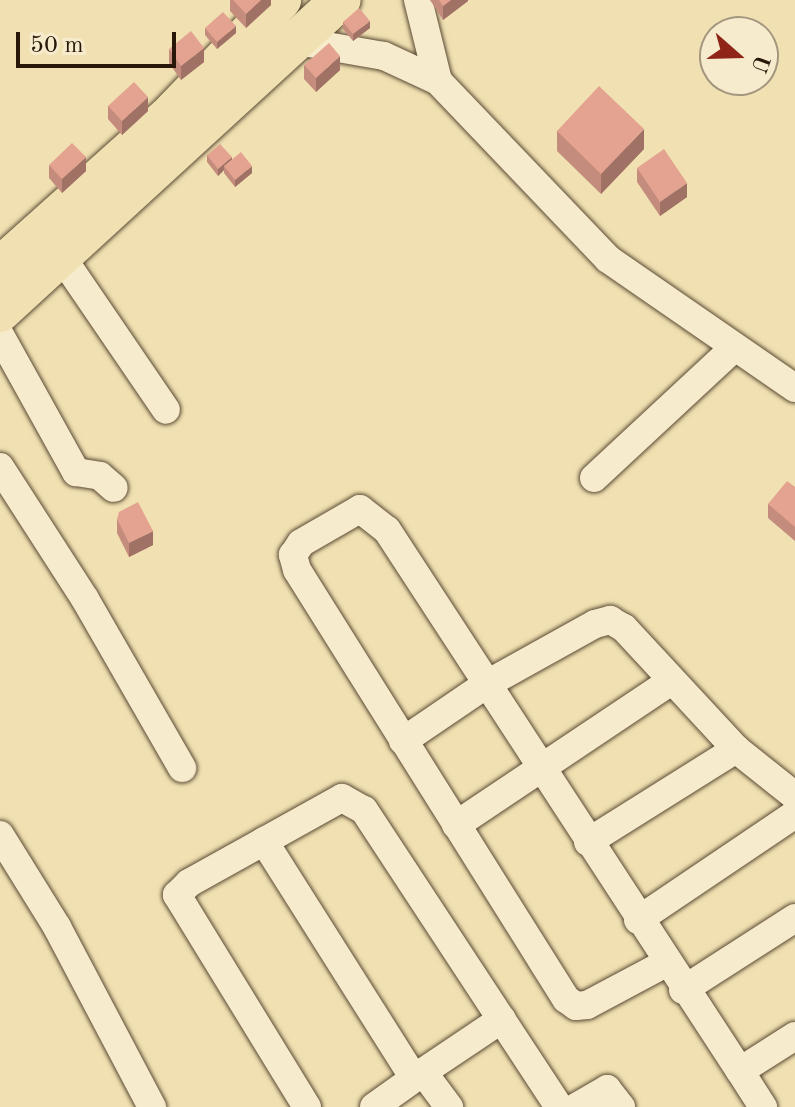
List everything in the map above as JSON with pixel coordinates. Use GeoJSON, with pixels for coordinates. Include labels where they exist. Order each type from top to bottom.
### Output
{"type":"FeatureCollection","features":[{"type":"Feature","properties":{"kind":"highway"},"geometry":{"type":"LineString","coordinates":[[0,267],[168,117],[281,0]]}},
{"type":"Feature","properties":{"kind":"highway"},"geometry":{"type":"LineString","coordinates":[[0,312],[341,0]]}},
{"type":"Feature","properties":{"kind":"street"},"geometry":{"type":"LineString","coordinates":[[418,0],[438,81]]}},
{"type":"Feature","properties":{"kind":"street"},"geometry":{"type":"LineString","coordinates":[[298,41],[384,56],[438,81],[608,259],[795,388]]}},
{"type":"Feature","properties":{"kind":"street"},"geometry":{"type":"LineString","coordinates":[[61,256],[166,410]]}},
{"type":"Feature","properties":{"kind":"street"},"geometry":{"type":"LineString","coordinates":[[0,335],[76,472],[100,476],[114,488]]}},
{"type":"Feature","properties":{"kind":"street"},"geometry":{"type":"LineString","coordinates":[[594,478],[735,347]]}},
{"type":"Feature","properties":{"kind":"street"},"geometry":{"type":"LineString","coordinates":[[0,467],[85,599],[182,768]]}},
{"type":"Feature","properties":{"kind":"street"},"geometry":{"type":"LineString","coordinates":[[666,963],[576,1006],[566,999],[297,570],[293,555],[301,543],[360,509],[387,530],[487,684],[666,963],[683,990],[763,1107]]}},
{"type":"Feature","properties":{"kind":"street"},"geometry":{"type":"LineString","coordinates":[[403,741],[487,684],[595,624],[610,620],[624,628],[670,682],[736,749],[795,796]]}},
{"type":"Feature","properties":{"kind":"street"},"geometry":{"type":"LineString","coordinates":[[456,825],[670,682]]}},
{"type":"Feature","properties":{"kind":"street"},"geometry":{"type":"LineString","coordinates":[[588,842],[736,749]]}},
{"type":"Feature","properties":{"kind":"street"},"geometry":{"type":"LineString","coordinates":[[307,1107],[177,895],[189,883],[342,798],[364,810],[559,1107]]}},
{"type":"Feature","properties":{"kind":"street"},"geometry":{"type":"LineString","coordinates":[[638,920],[795,814]]}},
{"type":"Feature","properties":{"kind":"street"},"geometry":{"type":"LineString","coordinates":[[0,835],[57,927],[152,1107]]}},
{"type":"Feature","properties":{"kind":"street"},"geometry":{"type":"LineString","coordinates":[[264,841],[419,1075],[449,1107]]}},
{"type":"Feature","properties":{"kind":"street"},"geometry":{"type":"LineString","coordinates":[[683,990],[795,918]]}},
{"type":"Feature","properties":{"kind":"street"},"geometry":{"type":"LineString","coordinates":[[374,1107],[502,1019]]}},
{"type":"Feature","properties":{"kind":"street"},"geometry":{"type":"LineString","coordinates":[[740,1071],[795,1036]]}},
{"type":"Feature","properties":{"kind":"street"},"geometry":{"type":"LineString","coordinates":[[576,1107],[607,1089],[621,1107]]}},
{"type":"Feature","properties":{"kind":"building"},"geometry":{"type":"Polygon","coordinates":[[[233,0],[261,0],[246,14],[233,0]]]}},
{"type":"Feature","properties":{"kind":"building"},"geometry":{"type":"Polygon","coordinates":[[[359,8],[370,21],[353,34],[343,22],[359,8]]]}},
{"type":"Feature","properties":{"kind":"building"},"geometry":{"type":"Polygon","coordinates":[[[223,12],[236,26],[217,42],[205,28],[223,12]]]}},
{"type":"Feature","properties":{"kind":"building"},"geometry":{"type":"Polygon","coordinates":[[[191,31],[204,48],[181,66],[169,49],[191,31]]]}},
{"type":"Feature","properties":{"kind":"building"},"geometry":{"type":"Polygon","coordinates":[[[329,43],[340,56],[316,78],[304,65],[329,43]]]}},
{"type":"Feature","properties":{"kind":"building"},"geometry":{"type":"Polygon","coordinates":[[[134,82],[148,97],[122,121],[108,106],[134,82]]]}},
{"type":"Feature","properties":{"kind":"building"},"geometry":{"type":"Polygon","coordinates":[[[599,86],[644,129],[601,174],[557,131],[599,86]]]}},
{"type":"Feature","properties":{"kind":"building"},"geometry":{"type":"Polygon","coordinates":[[[72,143],[86,157],[62,179],[49,165],[72,143]]]}},
{"type":"Feature","properties":{"kind":"building"},"geometry":{"type":"Polygon","coordinates":[[[220,144],[232,157],[218,169],[207,155],[220,144]]]}},
{"type":"Feature","properties":{"kind":"building"},"geometry":{"type":"Polygon","coordinates":[[[664,149],[687,183],[660,202],[637,168],[664,149]]]}},
{"type":"Feature","properties":{"kind":"building"},"geometry":{"type":"Polygon","coordinates":[[[241,152],[252,166],[235,180],[224,166],[241,152]]]}},
{"type":"Feature","properties":{"kind":"building"},"geometry":{"type":"Polygon","coordinates":[[[787,481],[795,487],[795,527],[768,504],[787,481]]]}},
{"type":"Feature","properties":{"kind":"building"},"geometry":{"type":"Polygon","coordinates":[[[138,502],[153,531],[129,543],[117,519],[119,512],[138,502]]]}}]}
